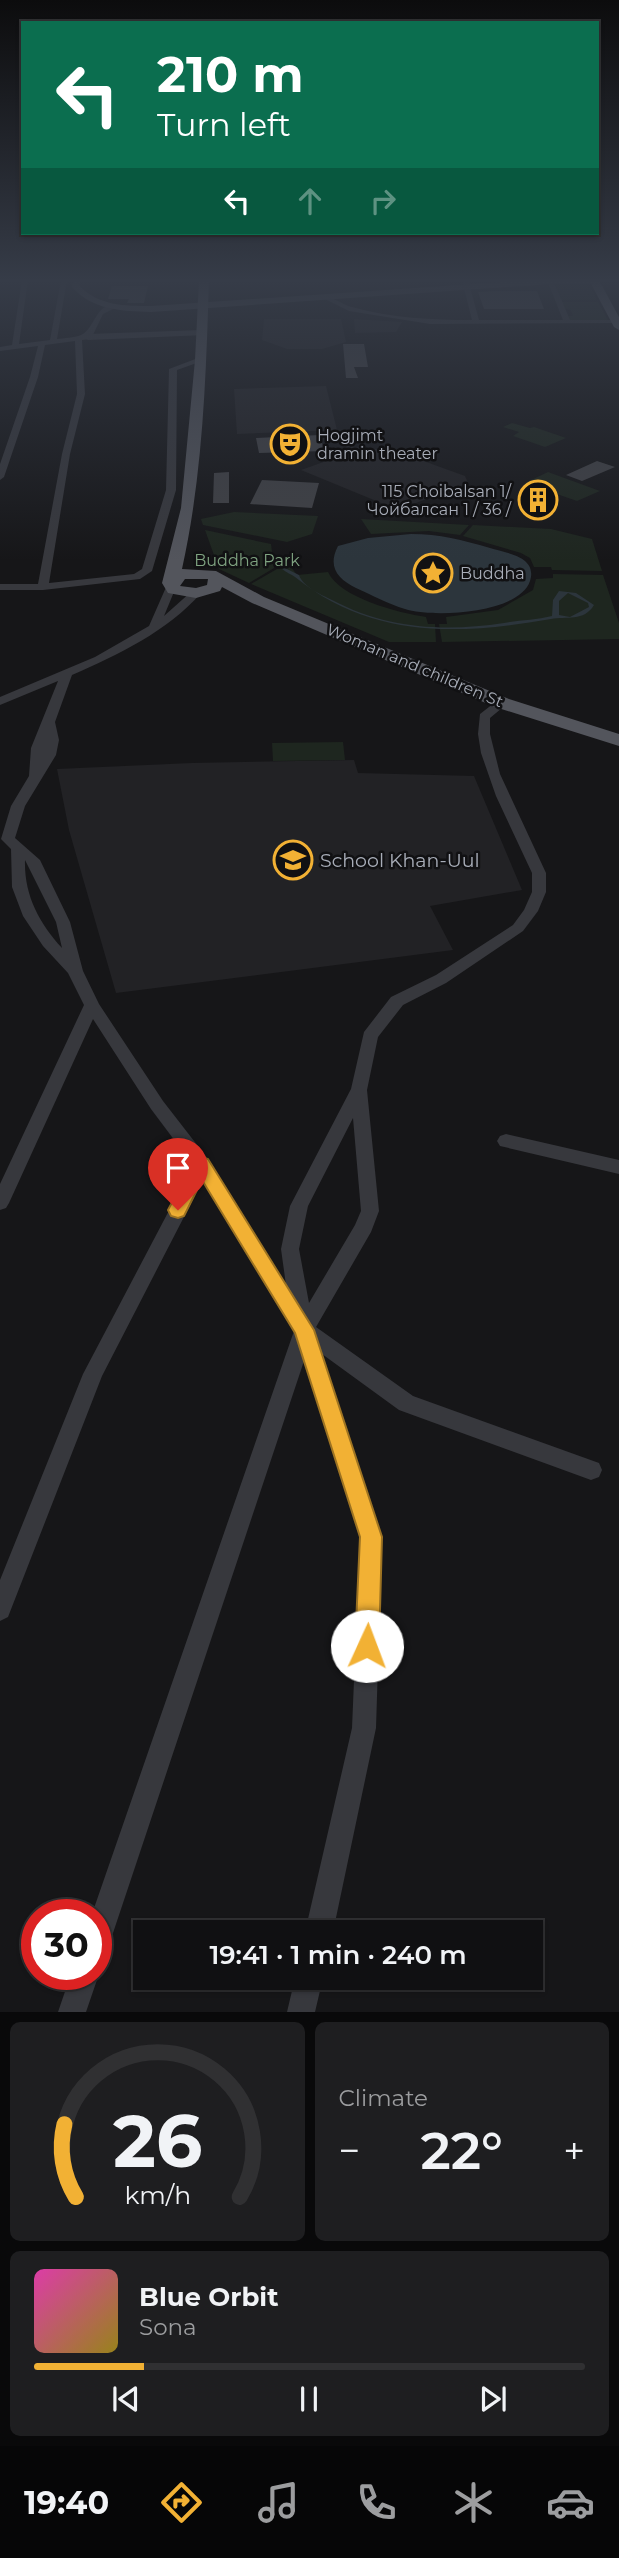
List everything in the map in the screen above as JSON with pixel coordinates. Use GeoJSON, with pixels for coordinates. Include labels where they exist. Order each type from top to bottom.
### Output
{"type":"FeatureCollection","features":[{"type":"Feature","properties":{"kind":"main road"},"geometry":{"type":"LineString","coordinates":[[171,583],[188,508],[200,374]]}},
{"type":"Feature","properties":{"kind":"main road","name":"Woman and children St"},"geometry":{"type":"LineString","coordinates":[[181,533],[197,565],[213,577],[258,600],[502,703],[619,740]]}},
{"type":"Feature","properties":{"kind":"main road"},"geometry":{"type":"LineString","coordinates":[[171,583],[188,573],[213,577],[214,588],[200,593]]}},
{"type":"Feature","properties":{"kind":"main road"},"geometry":{"type":"LineString","coordinates":[[171,583],[180,592],[225,594],[258,600]]}},
{"type":"Feature","properties":{"kind":"main road"},"geometry":{"type":"LineString","coordinates":[[177,608],[225,594]]}},
{"type":"Feature","properties":{"kind":"street"},"geometry":{"type":"LineString","coordinates":[[0,477],[35,374]]}},
{"type":"Feature","properties":{"kind":"street"},"geometry":{"type":"LineString","coordinates":[[43,587],[66,454],[81,394],[82,374]]}},
{"type":"Feature","properties":{"kind":"street"},"geometry":{"type":"LineString","coordinates":[[0,587],[43,587],[143,575],[147,571],[171,490],[173,374]]}},
{"type":"Feature","properties":{"kind":"street"},"geometry":{"type":"LineString","coordinates":[[160,526],[181,533]]}},
{"type":"Feature","properties":{"kind":"street"},"geometry":{"type":"LineString","coordinates":[[150,631],[157,624],[171,583]]}},
{"type":"Feature","properties":{"kind":"street"},"geometry":{"type":"LineString","coordinates":[[0,701],[99,659],[150,631],[200,593]]}},
{"type":"Feature","properties":{"kind":"street"},"geometry":{"type":"LineString","coordinates":[[66,674],[50,722],[53,740],[50,755],[15,813],[8,843],[19,892],[38,933],[75,971]]}},
{"type":"Feature","properties":{"kind":"street"},"geometry":{"type":"LineString","coordinates":[[321,1920],[364,1727],[371,1537],[304,1330],[290,1249],[299,1206],[359,1089],[370,1035],[397,1001],[441,979],[518,928],[531,911],[539,892],[539,873],[489,762],[484,717],[502,703]]}},
{"type":"Feature","properties":{"kind":"street"},"geometry":{"type":"LineString","coordinates":[[0,817],[15,813]]}},
{"type":"Feature","properties":{"kind":"street"},"geometry":{"type":"LineString","coordinates":[[8,843],[33,860],[63,922],[75,971],[92,1005],[157,1105],[202,1164],[304,1330],[406,1404],[591,1470]]}},
{"type":"Feature","properties":{"kind":"street"},"geometry":{"type":"LineString","coordinates":[[0,1203],[92,1005]]}},
{"type":"Feature","properties":{"kind":"street"},"geometry":{"type":"LineString","coordinates":[[111,1899],[304,1330],[364,1227],[370,1211],[359,1089]]}},
{"type":"Feature","properties":{"kind":"street"},"geometry":{"type":"LineString","coordinates":[[506,1141],[619,1167]]}},
{"type":"Feature","properties":{"kind":"street"},"geometry":{"type":"LineString","coordinates":[[0,1609],[93,1374],[202,1164]]}},
{"type":"Feature","properties":{"kind":"street"},"geometry":{"type":"LineString","coordinates":[[72,2012],[80,1990]]}},
{"type":"Feature","properties":{"kind":"street"},"geometry":{"type":"LineString","coordinates":[[301,2012],[306,1990]]}},
{"type":"Feature","properties":{"kind":"shaded area"},"geometry":{"type":"Polygon","coordinates":[[[326,386],[337,430],[237,434],[234,389],[326,386]]]}},
{"type":"Feature","properties":{"kind":"shaded area"},"geometry":{"type":"Polygon","coordinates":[[[344,446],[396,451],[465,476],[468,483],[416,503],[386,505],[301,470],[346,454],[344,446]]]}},
{"type":"Feature","properties":{"kind":"shaded area"},"geometry":{"type":"Polygon","coordinates":[[[411,534],[470,542],[519,557],[529,566],[530,581],[523,592],[510,601],[493,607],[434,613],[418,612],[386,602],[350,584],[336,572],[334,560],[338,546],[368,538],[411,534]]]}},
{"type":"Feature","properties":{"kind":"shaded area"},"geometry":{"type":"Polygon","coordinates":[[[282,569],[299,575],[306,585],[293,576],[282,569]]]}},
{"type":"Feature","properties":{"kind":"shaded area"},"geometry":{"type":"Polygon","coordinates":[[[559,591],[576,593],[594,605],[585,614],[574,617],[483,628],[449,629],[417,627],[385,622],[354,612],[318,593],[374,617],[416,626],[438,627],[482,626],[552,616],[553,600],[559,591]],[[568,593],[559,601],[559,615],[570,617],[589,607],[588,603],[568,593]]]}},
{"type":"Feature","properties":{"kind":"shaded area","name":"School Khan-Uul"},"geometry":{"type":"Polygon","coordinates":[[[354,760],[358,773],[474,776],[522,890],[430,906],[453,950],[116,993],[69,830],[57,769],[354,760]]]}},
{"type":"Feature","properties":{"kind":"green space"},"geometry":{"type":"Polygon","coordinates":[[[512,423],[566,438],[545,447],[513,436],[519,432],[503,427],[512,423]]]}},
{"type":"Feature","properties":{"kind":"green space"},"geometry":{"type":"Polygon","coordinates":[[[548,472],[600,491],[577,501],[525,483],[548,472]]]}},
{"type":"Feature","properties":{"kind":"green space","name":"Buddha Park"},"geometry":{"type":"Polygon","coordinates":[[[234,512],[318,516],[312,534],[287,542],[203,525],[201,519],[234,512]]]}},
{"type":"Feature","properties":{"kind":"green space"},"geometry":{"type":"Polygon","coordinates":[[[361,519],[469,525],[460,535],[429,531],[371,534],[361,519]]]}},
{"type":"Feature","properties":{"kind":"green space"},"geometry":{"type":"Polygon","coordinates":[[[473,525],[551,529],[592,539],[602,571],[534,567],[530,558],[521,553],[463,536],[473,525]]]}},
{"type":"Feature","properties":{"kind":"green space","name":"Buddha Park"},"geometry":{"type":"Polygon","coordinates":[[[205,530],[271,544],[274,568],[249,583],[219,569],[205,530]]]}},
{"type":"Feature","properties":{"kind":"green space","name":"Buddha Park"},"geometry":{"type":"Polygon","coordinates":[[[291,567],[297,575],[328,572],[335,581],[357,597],[386,608],[426,617],[428,624],[435,624],[436,642],[389,642],[251,584],[277,569],[291,567]]]}},
{"type":"Feature","properties":{"kind":"green space"},"geometry":{"type":"Polygon","coordinates":[[[553,574],[603,575],[619,623],[619,639],[442,642],[439,624],[447,624],[446,617],[498,610],[533,590],[536,579],[553,578],[553,574]]]}},
{"type":"Feature","properties":{"kind":"green space"},"geometry":{"type":"Polygon","coordinates":[[[343,742],[345,760],[273,761],[272,743],[343,742]]]}},
{"type":"Feature","properties":{"kind":"building"},"geometry":{"type":"Polygon","coordinates":[[[346,374],[357,374],[358,378],[346,378],[346,374]]]}},
{"type":"Feature","properties":{"kind":"building","name":"Hogjimt dramin theater"},"geometry":{"type":"Polygon","coordinates":[[[320,435],[324,451],[259,453],[256,438],[320,435]]]}},
{"type":"Feature","properties":{"kind":"building"},"geometry":{"type":"Polygon","coordinates":[[[597,461],[615,467],[582,481],[566,475],[597,461]]]}},
{"type":"Feature","properties":{"kind":"building"},"geometry":{"type":"Polygon","coordinates":[[[229,472],[229,503],[213,503],[214,473],[229,472]]]}},
{"type":"Feature","properties":{"kind":"building"},"geometry":{"type":"Polygon","coordinates":[[[262,480],[319,483],[312,508],[250,504],[262,480]]]}},
{"type":"Feature","properties":{"kind":"place","name":"Hogjimt dramin theater"},"geometry":{"type":"Point","coordinates":[290,444]}},
{"type":"Feature","properties":{"kind":"place","name":"115 Choibalsan 1/ Чойбалсан 1 / 36 /"},"geometry":{"type":"Point","coordinates":[538,500]}},
{"type":"Feature","properties":{"kind":"place","name":"Buddha"},"geometry":{"type":"Point","coordinates":[433,573]}},
{"type":"Feature","properties":{"kind":"place","name":"School Khan-Uul"},"geometry":{"type":"Point","coordinates":[293,860]}},
{"type":"Feature","properties":{"kind":"route"},"geometry":{"type":"LineString","coordinates":[[178,1210],[202,1164],[304,1330],[371,1537],[367,1646]]}}]}
